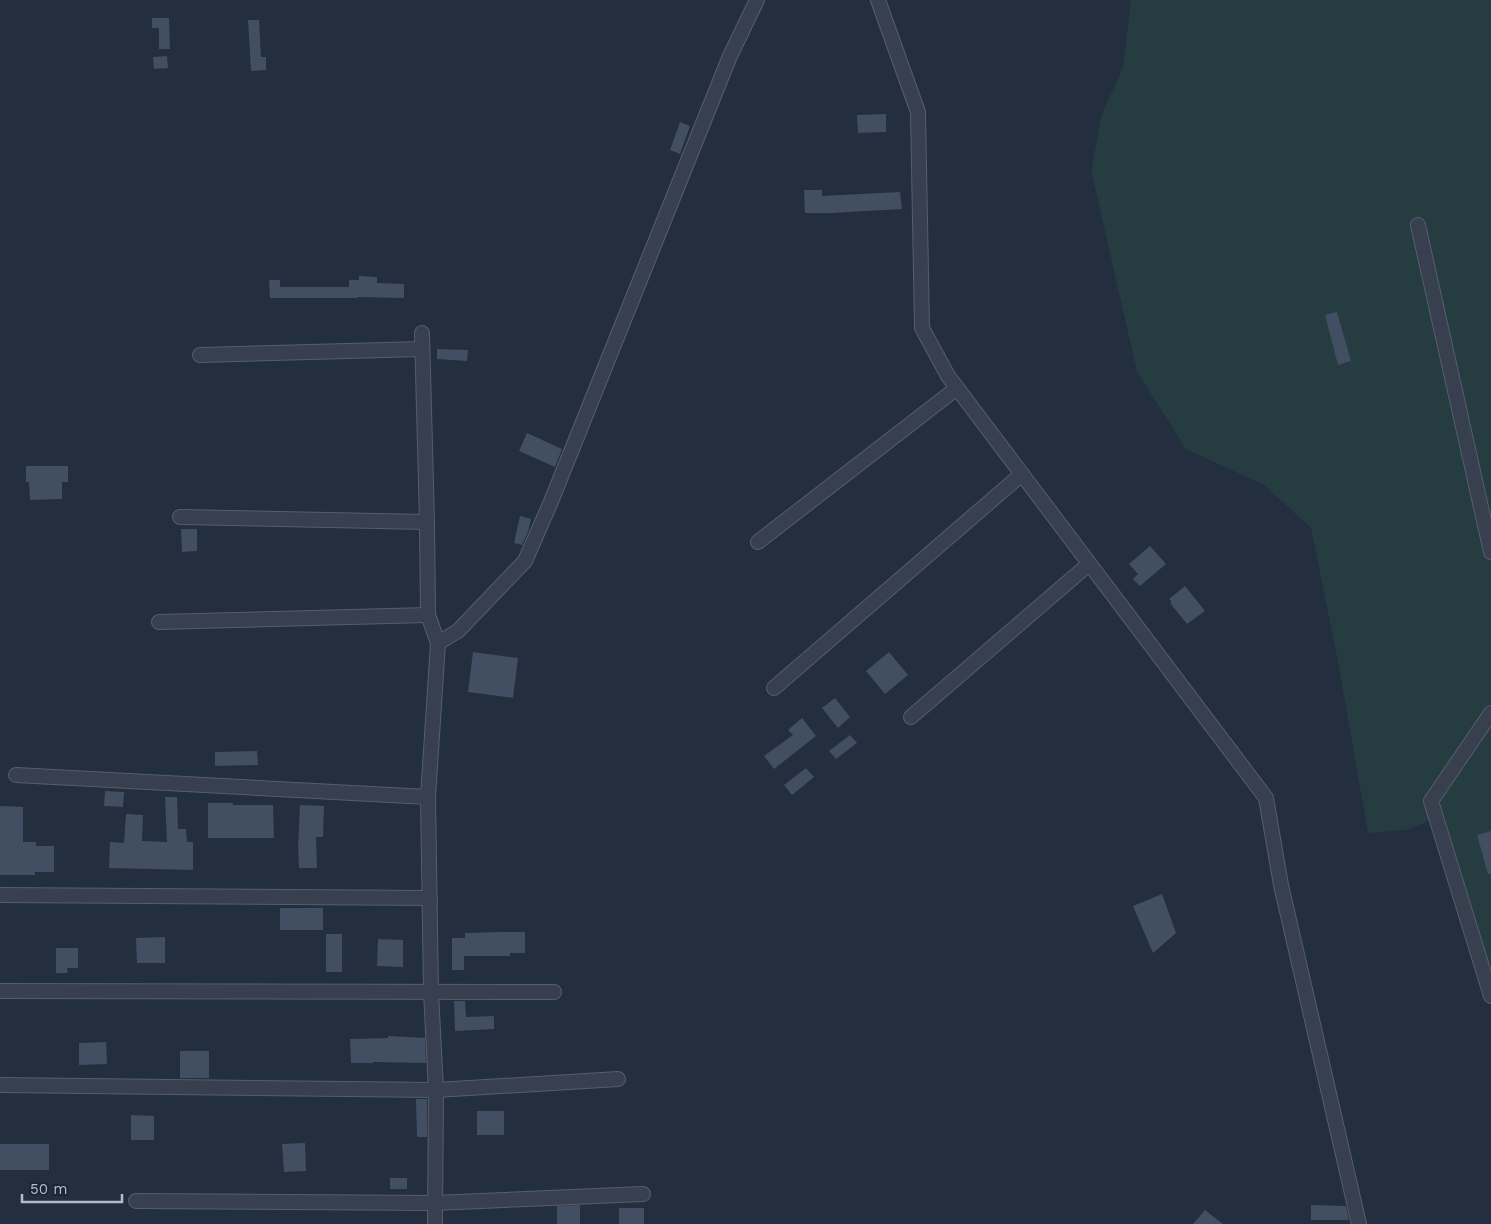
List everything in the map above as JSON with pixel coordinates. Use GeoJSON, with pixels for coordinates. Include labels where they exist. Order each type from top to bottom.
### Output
{"type":"FeatureCollection","features":[{"type":"Feature","properties":{"kind":"street"},"geometry":{"type":"LineString","coordinates":[[438,643],[458,631],[525,561],[550,504],[730,56],[756,0]]}},
{"type":"Feature","properties":{"kind":"street"},"geometry":{"type":"LineString","coordinates":[[878,0],[918,112],[922,328],[948,376],[1266,798],[1281,885],[1359,1224]]}},
{"type":"Feature","properties":{"kind":"street"},"geometry":{"type":"LineString","coordinates":[[1418,225],[1491,552]]}},
{"type":"Feature","properties":{"kind":"street"},"geometry":{"type":"LineString","coordinates":[[422,333],[428,615],[438,643],[428,797],[431,992],[436,1090],[434,1224]]}},
{"type":"Feature","properties":{"kind":"street"},"geometry":{"type":"LineString","coordinates":[[200,355],[422,349]]}},
{"type":"Feature","properties":{"kind":"street"},"geometry":{"type":"LineString","coordinates":[[758,542],[957,388]]}},
{"type":"Feature","properties":{"kind":"street"},"geometry":{"type":"LineString","coordinates":[[774,688],[1022,474]]}},
{"type":"Feature","properties":{"kind":"street"},"geometry":{"type":"LineString","coordinates":[[180,517],[427,522]]}},
{"type":"Feature","properties":{"kind":"street"},"geometry":{"type":"LineString","coordinates":[[911,717],[1089,564]]}},
{"type":"Feature","properties":{"kind":"street"},"geometry":{"type":"LineString","coordinates":[[159,622],[428,615]]}},
{"type":"Feature","properties":{"kind":"street"},"geometry":{"type":"LineString","coordinates":[[1491,713],[1431,801],[1491,996]]}},
{"type":"Feature","properties":{"kind":"street"},"geometry":{"type":"LineString","coordinates":[[16,775],[428,797]]}},
{"type":"Feature","properties":{"kind":"street"},"geometry":{"type":"LineString","coordinates":[[0,895],[430,898]]}},
{"type":"Feature","properties":{"kind":"street"},"geometry":{"type":"LineString","coordinates":[[0,991],[554,992]]}},
{"type":"Feature","properties":{"kind":"street"},"geometry":{"type":"LineString","coordinates":[[0,1085],[436,1090],[618,1079]]}},
{"type":"Feature","properties":{"kind":"street"},"geometry":{"type":"LineString","coordinates":[[136,1201],[434,1203],[644,1194]]}},
{"type":"Feature","properties":{"kind":"green space"},"geometry":{"type":"Polygon","coordinates":[[[1131,0],[1491,0],[1491,988],[1444,815],[1406,830],[1368,833],[1338,662],[1311,528],[1264,485],[1186,449],[1137,372],[1091,170],[1102,114],[1123,67],[1131,0]]]}},
{"type":"Feature","properties":{"kind":"building"},"geometry":{"type":"Polygon","coordinates":[[[152,18],[169,18],[170,49],[159,49],[159,28],[152,28],[152,18]]]}},
{"type":"Feature","properties":{"kind":"building"},"geometry":{"type":"Polygon","coordinates":[[[248,20],[259,20],[261,57],[266,57],[266,70],[251,71],[248,20]]]}},
{"type":"Feature","properties":{"kind":"building"},"geometry":{"type":"Polygon","coordinates":[[[167,56],[168,68],[154,69],[153,57],[167,56]]]}},
{"type":"Feature","properties":{"kind":"building"},"geometry":{"type":"Polygon","coordinates":[[[886,114],[886,132],[858,133],[857,115],[886,114]]]}},
{"type":"Feature","properties":{"kind":"building"},"geometry":{"type":"Polygon","coordinates":[[[680,122],[690,126],[680,154],[670,150],[680,122]]]}},
{"type":"Feature","properties":{"kind":"building"},"geometry":{"type":"Polygon","coordinates":[[[804,190],[822,190],[822,196],[900,192],[902,209],[805,213],[804,190]]]}},
{"type":"Feature","properties":{"kind":"building"},"geometry":{"type":"Polygon","coordinates":[[[359,276],[377,277],[377,283],[404,284],[404,298],[270,298],[269,280],[280,280],[280,287],[349,287],[349,280],[359,280],[359,276]]]}},
{"type":"Feature","properties":{"kind":"building"},"geometry":{"type":"Polygon","coordinates":[[[1337,312],[1351,361],[1338,365],[1325,315],[1337,312]]]}},
{"type":"Feature","properties":{"kind":"building"},"geometry":{"type":"Polygon","coordinates":[[[437,349],[468,350],[467,361],[437,359],[437,349]]]}},
{"type":"Feature","properties":{"kind":"building"},"geometry":{"type":"Polygon","coordinates":[[[527,433],[562,449],[555,467],[519,451],[527,433]]]}},
{"type":"Feature","properties":{"kind":"building"},"geometry":{"type":"Polygon","coordinates":[[[26,466],[68,466],[68,482],[62,482],[62,499],[30,500],[29,482],[26,482],[26,466]]]}},
{"type":"Feature","properties":{"kind":"building"},"geometry":{"type":"Polygon","coordinates":[[[520,516],[531,519],[522,545],[514,543],[520,516]]]}},
{"type":"Feature","properties":{"kind":"building"},"geometry":{"type":"Polygon","coordinates":[[[181,529],[197,529],[197,551],[182,552],[181,529]]]}},
{"type":"Feature","properties":{"kind":"building"},"geometry":{"type":"Polygon","coordinates":[[[1150,546],[1166,564],[1140,586],[1133,579],[1138,574],[1129,564],[1150,546]]]}},
{"type":"Feature","properties":{"kind":"building"},"geometry":{"type":"Polygon","coordinates":[[[1185,586],[1205,611],[1187,624],[1170,603],[1172,602],[1169,599],[1185,586]]]}},
{"type":"Feature","properties":{"kind":"building"},"geometry":{"type":"Polygon","coordinates":[[[473,652],[518,658],[513,698],[468,692],[473,652]]]}},
{"type":"Feature","properties":{"kind":"building"},"geometry":{"type":"Polygon","coordinates":[[[889,652],[908,675],[885,694],[866,671],[889,652]]]}},
{"type":"Feature","properties":{"kind":"building"},"geometry":{"type":"Polygon","coordinates":[[[835,698],[850,717],[838,728],[822,708],[835,698]]]}},
{"type":"Feature","properties":{"kind":"building"},"geometry":{"type":"Polygon","coordinates":[[[802,718],[816,736],[774,769],[764,756],[793,735],[788,730],[802,718]]]}},
{"type":"Feature","properties":{"kind":"building"},"geometry":{"type":"Polygon","coordinates":[[[850,735],[857,743],[836,759],[829,751],[850,735]]]}},
{"type":"Feature","properties":{"kind":"building"},"geometry":{"type":"Polygon","coordinates":[[[257,751],[258,765],[215,766],[215,752],[257,751]]]}},
{"type":"Feature","properties":{"kind":"building"},"geometry":{"type":"Polygon","coordinates":[[[806,768],[814,777],[792,795],[784,785],[806,768]]]}},
{"type":"Feature","properties":{"kind":"building"},"geometry":{"type":"Polygon","coordinates":[[[105,791],[124,792],[123,807],[104,806],[105,791]]]}},
{"type":"Feature","properties":{"kind":"building"},"geometry":{"type":"Polygon","coordinates":[[[165,797],[177,797],[178,829],[186,829],[187,842],[193,842],[193,870],[109,868],[110,842],[124,843],[126,814],[143,815],[142,841],[167,842],[165,797]]]}},
{"type":"Feature","properties":{"kind":"building"},"geometry":{"type":"Polygon","coordinates":[[[208,803],[273,805],[274,838],[208,838],[208,803]]]}},
{"type":"Feature","properties":{"kind":"building"},"geometry":{"type":"Polygon","coordinates":[[[300,805],[324,806],[323,837],[316,837],[317,868],[299,868],[300,805]]]}},
{"type":"Feature","properties":{"kind":"building"},"geometry":{"type":"Polygon","coordinates":[[[0,806],[23,807],[23,842],[36,842],[36,846],[54,846],[54,872],[35,872],[35,875],[0,875],[0,806]]]}},
{"type":"Feature","properties":{"kind":"building"},"geometry":{"type":"Polygon","coordinates":[[[1491,831],[1491,874],[1488,874],[1477,835],[1491,831]]]}},
{"type":"Feature","properties":{"kind":"building"},"geometry":{"type":"Polygon","coordinates":[[[1162,894],[1176,933],[1153,953],[1133,906],[1162,894]]]}},
{"type":"Feature","properties":{"kind":"building"},"geometry":{"type":"Polygon","coordinates":[[[280,908],[323,908],[323,930],[280,930],[280,908]]]}},
{"type":"Feature","properties":{"kind":"building"},"geometry":{"type":"Polygon","coordinates":[[[525,932],[525,953],[510,953],[510,956],[464,956],[464,970],[452,970],[452,938],[465,938],[465,933],[525,932]]]}},
{"type":"Feature","properties":{"kind":"building"},"geometry":{"type":"Polygon","coordinates":[[[326,934],[342,934],[342,972],[326,972],[326,934]]]}},
{"type":"Feature","properties":{"kind":"building"},"geometry":{"type":"Polygon","coordinates":[[[165,937],[165,963],[137,963],[136,938],[165,937]]]}},
{"type":"Feature","properties":{"kind":"building"},"geometry":{"type":"Polygon","coordinates":[[[378,939],[403,940],[403,967],[377,966],[378,939]]]}},
{"type":"Feature","properties":{"kind":"building"},"geometry":{"type":"Polygon","coordinates":[[[56,948],[78,948],[78,968],[67,968],[68,973],[56,973],[56,948]]]}},
{"type":"Feature","properties":{"kind":"building"},"geometry":{"type":"Polygon","coordinates":[[[454,1001],[465,1001],[466,1017],[494,1016],[494,1029],[455,1031],[454,1001]]]}},
{"type":"Feature","properties":{"kind":"building"},"geometry":{"type":"Polygon","coordinates":[[[388,1036],[425,1038],[426,1063],[351,1063],[350,1039],[388,1038],[388,1036]]]}},
{"type":"Feature","properties":{"kind":"building"},"geometry":{"type":"Polygon","coordinates":[[[106,1042],[107,1064],[79,1065],[79,1043],[106,1042]]]}},
{"type":"Feature","properties":{"kind":"building"},"geometry":{"type":"Polygon","coordinates":[[[180,1051],[209,1051],[209,1078],[180,1078],[180,1051]]]}},
{"type":"Feature","properties":{"kind":"building"},"geometry":{"type":"Polygon","coordinates":[[[416,1099],[427,1099],[427,1137],[417,1137],[416,1099]]]}},
{"type":"Feature","properties":{"kind":"building"},"geometry":{"type":"Polygon","coordinates":[[[477,1111],[504,1111],[504,1135],[477,1135],[477,1111]]]}},
{"type":"Feature","properties":{"kind":"building"},"geometry":{"type":"Polygon","coordinates":[[[131,1115],[154,1116],[154,1140],[131,1140],[131,1115]]]}},
{"type":"Feature","properties":{"kind":"building"},"geometry":{"type":"Polygon","coordinates":[[[305,1143],[306,1171],[284,1172],[282,1144],[305,1143]]]}},
{"type":"Feature","properties":{"kind":"building"},"geometry":{"type":"Polygon","coordinates":[[[0,1144],[49,1144],[49,1170],[0,1170],[0,1144]]]}},
{"type":"Feature","properties":{"kind":"building"},"geometry":{"type":"Polygon","coordinates":[[[390,1178],[407,1178],[407,1189],[390,1189],[390,1178]]]}},
{"type":"Feature","properties":{"kind":"building"},"geometry":{"type":"Polygon","coordinates":[[[580,1205],[580,1224],[557,1224],[557,1206],[580,1205]]]}},
{"type":"Feature","properties":{"kind":"building"},"geometry":{"type":"Polygon","coordinates":[[[1311,1205],[1346,1206],[1349,1220],[1311,1220],[1311,1205]]]}},
{"type":"Feature","properties":{"kind":"building"},"geometry":{"type":"Polygon","coordinates":[[[619,1208],[644,1208],[644,1224],[619,1224],[619,1208]]]}},
{"type":"Feature","properties":{"kind":"building"},"geometry":{"type":"Polygon","coordinates":[[[1205,1210],[1223,1224],[1193,1224],[1205,1210]]]}}]}
